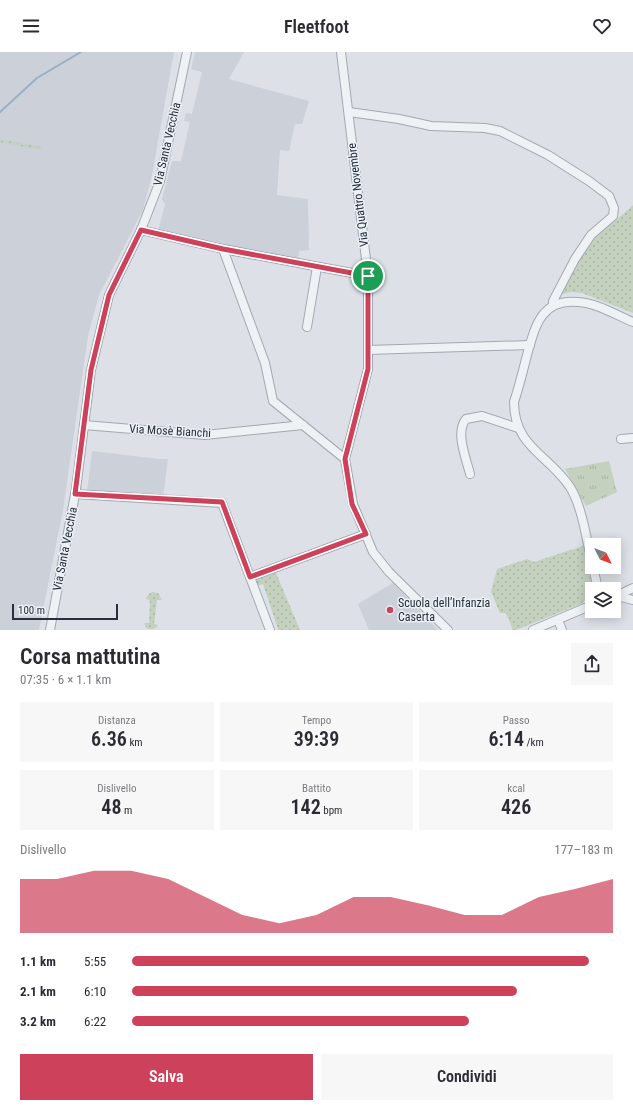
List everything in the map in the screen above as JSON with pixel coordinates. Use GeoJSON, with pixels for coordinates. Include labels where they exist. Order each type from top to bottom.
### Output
{"type":"FeatureCollection","features":[{"type":"Feature","properties":{"kind":"street","name":"Via Santa Vecchia"},"geometry":{"type":"LineString","coordinates":[[50,630],[75,494],[91,370],[109,295],[141,230],[160,181],[186,52]]}},
{"type":"Feature","properties":{"kind":"street","name":"Via Quattro Novembre"},"geometry":{"type":"LineString","coordinates":[[341,52],[368,276],[368,369],[345,459],[352,504],[373,552],[389,572],[445,630]]}},
{"type":"Feature","properties":{"kind":"street"},"geometry":{"type":"LineString","coordinates":[[349,112],[399,119],[431,126],[485,128],[500,131],[548,155],[589,181],[609,196],[614,208],[613,216],[591,235],[575,259],[553,301],[553,306]]}},
{"type":"Feature","properties":{"kind":"street"},"geometry":{"type":"LineString","coordinates":[[141,230],[223,249],[368,276]]}},
{"type":"Feature","properties":{"kind":"street"},"geometry":{"type":"LineString","coordinates":[[223,249],[265,363],[273,401],[345,459]]}},
{"type":"Feature","properties":{"kind":"street"},"geometry":{"type":"LineString","coordinates":[[307,327],[317,267]]}},
{"type":"Feature","properties":{"kind":"street"},"geometry":{"type":"LineString","coordinates":[[586,538],[577,503],[570,488],[561,476],[526,441],[518,428],[514,414],[514,402],[536,324],[553,306],[577,302],[589,304],[633,322]]}},
{"type":"Feature","properties":{"kind":"street"},"geometry":{"type":"LineString","coordinates":[[368,350],[530,345]]}},
{"type":"Feature","properties":{"kind":"street"},"geometry":{"type":"LineString","coordinates":[[470,474],[460,428],[466,419],[482,416],[518,428]]}},
{"type":"Feature","properties":{"kind":"street","name":"Via Mosè Bianchi"},"geometry":{"type":"LineString","coordinates":[[84,425],[205,435],[303,425]]}},
{"type":"Feature","properties":{"kind":"street"},"geometry":{"type":"LineString","coordinates":[[621,439],[633,438]]}},
{"type":"Feature","properties":{"kind":"street"},"geometry":{"type":"LineString","coordinates":[[75,494],[222,502],[270,630]]}},
{"type":"Feature","properties":{"kind":"street"},"geometry":{"type":"LineString","coordinates":[[250,577],[366,534]]}},
{"type":"Feature","properties":{"kind":"street"},"geometry":{"type":"LineString","coordinates":[[621,594],[633,589],[633,600],[621,597]]}},
{"type":"Feature","properties":{"kind":"street"},"geometry":{"type":"LineString","coordinates":[[533,630],[585,608]]}},
{"type":"Feature","properties":{"kind":"street","name":"Via Quattro Novembre"},"geometry":{"type":"LineString","coordinates":[[435,619],[448,630]]}},
{"type":"Feature","properties":{"kind":"street"},"geometry":{"type":"LineString","coordinates":[[558,620],[562,630]]}},
{"type":"Feature","properties":{"kind":"shaded area"},"geometry":{"type":"Polygon","coordinates":[[[0,52],[174,52],[152,175],[143,210],[99,295],[88,336],[63,510],[39,630],[0,630],[0,52]]]}},
{"type":"Feature","properties":{"kind":"shaded area"},"geometry":{"type":"Polygon","coordinates":[[[195,52],[244,52],[229,79],[309,101],[302,124],[295,124],[289,151],[280,150],[277,195],[308,199],[309,250],[299,251],[298,261],[158,231],[165,204],[162,199],[172,161],[181,161],[190,122],[184,121],[186,113],[192,114],[202,72],[191,69],[195,52]]]}},
{"type":"Feature","properties":{"kind":"shaded area"},"geometry":{"type":"Polygon","coordinates":[[[92,451],[168,459],[163,497],[87,492],[92,451]]]}},
{"type":"Feature","properties":{"kind":"shaded area","name":"Scuola dell’Infanzia Caserta"},"geometry":{"type":"Polygon","coordinates":[[[393,583],[438,630],[369,630],[358,604],[393,583]]]}},
{"type":"Feature","properties":{"kind":"green space"},"geometry":{"type":"Polygon","coordinates":[[[0,139],[41,147],[41,150],[0,142],[0,139]]]}},
{"type":"Feature","properties":{"kind":"green space"},"geometry":{"type":"Polygon","coordinates":[[[633,205],[633,313],[582,293],[572,292],[561,294],[589,245],[599,234],[633,205]]]}},
{"type":"Feature","properties":{"kind":"green space"},"geometry":{"type":"Polygon","coordinates":[[[609,461],[617,492],[586,506],[565,469],[609,461]]]}},
{"type":"Feature","properties":{"kind":"green space"},"geometry":{"type":"Polygon","coordinates":[[[583,546],[585,555],[585,574],[589,574],[591,582],[585,582],[585,600],[583,603],[513,630],[506,613],[500,613],[491,592],[497,569],[527,559],[534,562],[583,546]]]}},
{"type":"Feature","properties":{"kind":"green space"},"geometry":{"type":"Polygon","coordinates":[[[276,573],[300,630],[277,630],[278,629],[263,584],[256,586],[256,579],[276,573]]]}},
{"type":"Feature","properties":{"kind":"green space"},"geometry":{"type":"Polygon","coordinates":[[[152,592],[158,593],[162,600],[157,600],[154,624],[158,625],[154,629],[146,628],[144,623],[149,623],[150,601],[146,598],[152,592]]]}},
{"type":"Feature","properties":{"kind":"waterway"},"geometry":{"type":"LineString","coordinates":[[0,112],[37,78],[81,52]]}},
{"type":"Feature","properties":{"kind":"place","name":"Scuola dell’Infanzia Caserta"},"geometry":{"type":"Point","coordinates":[390,610]}},
{"type":"Feature","properties":{"kind":"route"},"geometry":{"type":"LineString","coordinates":[[141,230],[223,249],[368,276],[368,369],[345,459],[352,504],[366,534],[250,577],[222,502],[75,494],[91,370],[109,295],[141,230]]}}]}
